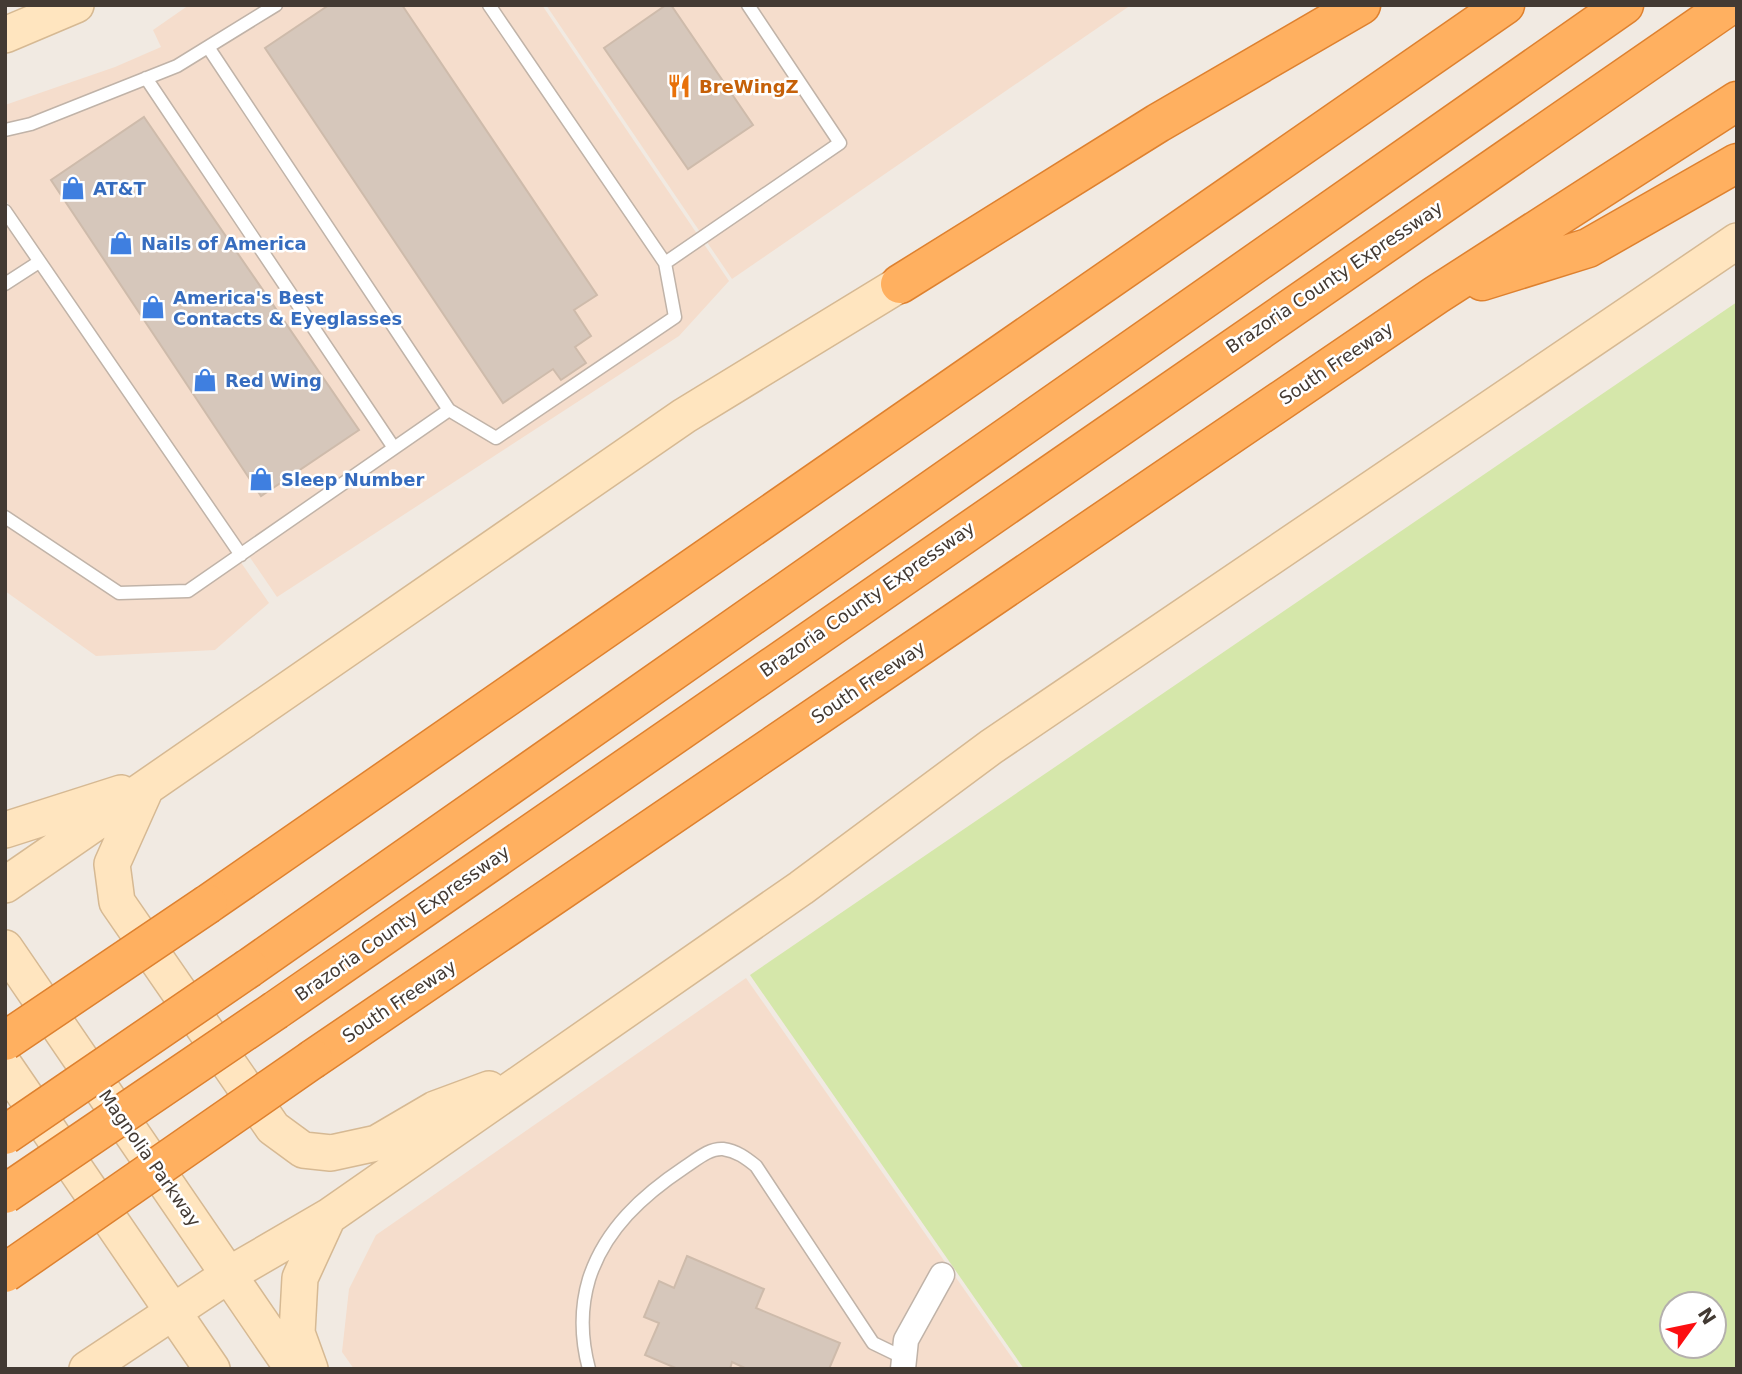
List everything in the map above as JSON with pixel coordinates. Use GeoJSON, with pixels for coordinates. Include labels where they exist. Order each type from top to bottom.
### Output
{"type":"FeatureCollection","features":[{"type":"Feature","properties":{"kind":"highway"},"geometry":{"type":"LineString","coordinates":[[900,284],[1158,122],[1361,5]]}},
{"type":"Feature","properties":{"kind":"highway"},"geometry":{"type":"LineString","coordinates":[[5,1041],[208,904],[1505,5]]}},
{"type":"Feature","properties":{"kind":"highway"},"geometry":{"type":"LineString","coordinates":[[5,1135],[249,968],[1624,5]]}},
{"type":"Feature","properties":{"kind":"highway","name":"Brazoria County Expressway"},"geometry":{"type":"LineString","coordinates":[[5,1194],[276,1010],[1730,5]]}},
{"type":"Feature","properties":{"kind":"highway","name":"South Freeway"},"geometry":{"type":"LineString","coordinates":[[5,1273],[313,1059],[1436,295],[1737,101]]}},
{"type":"Feature","properties":{"kind":"highway"},"geometry":{"type":"LineString","coordinates":[[1436,295],[1588,248],[1737,163]]}},
{"type":"Feature","properties":{"kind":"main road"},"geometry":{"type":"LineString","coordinates":[[5,35],[76,5]]}},
{"type":"Feature","properties":{"kind":"main road"},"geometry":{"type":"LineString","coordinates":[[87,1369],[230,1274],[328,1217],[801,888],[991,747],[1737,241]]}},
{"type":"Feature","properties":{"kind":"main road"},"geometry":{"type":"LineString","coordinates":[[5,885],[684,416],[900,284]]}},
{"type":"Feature","properties":{"kind":"main road"},"geometry":{"type":"LineString","coordinates":[[148,785],[112,864],[117,902],[274,1128],[303,1150],[331,1153],[377,1143],[435,1110],[540,1070]]}},
{"type":"Feature","properties":{"kind":"main road"},"geometry":{"type":"LineString","coordinates":[[5,830],[13,830],[57,811],[148,785]]}},
{"type":"Feature","properties":{"kind":"main road","name":"Magnolia Parkway"},"geometry":{"type":"LineString","coordinates":[[5,948],[293,1369]]}},
{"type":"Feature","properties":{"kind":"main road"},"geometry":{"type":"LineString","coordinates":[[5,1066],[212,1369]]}},
{"type":"Feature","properties":{"kind":"main road"},"geometry":{"type":"LineString","coordinates":[[310,1369],[297,1333],[300,1278],[328,1217]]}},
{"type":"Feature","properties":{"kind":"street"},"geometry":{"type":"LineString","coordinates":[[904,1363],[906,1340],[942,1275]]}},
{"type":"Feature","properties":{"kind":"lane"},"geometry":{"type":"LineString","coordinates":[[5,130],[31,124],[177,66],[276,5]]}},
{"type":"Feature","properties":{"kind":"lane"},"geometry":{"type":"LineString","coordinates":[[208,47],[449,410],[496,438],[675,317],[665,263],[489,5]]}},
{"type":"Feature","properties":{"kind":"lane"},"geometry":{"type":"LineString","coordinates":[[665,263],[840,143],[748,5]]}},
{"type":"Feature","properties":{"kind":"lane"},"geometry":{"type":"LineString","coordinates":[[146,78],[394,448]]}},
{"type":"Feature","properties":{"kind":"lane"},"geometry":{"type":"LineString","coordinates":[[5,211],[241,555]]}},
{"type":"Feature","properties":{"kind":"lane"},"geometry":{"type":"LineString","coordinates":[[5,284],[39,262]]}},
{"type":"Feature","properties":{"kind":"lane"},"geometry":{"type":"LineString","coordinates":[[5,517],[119,593],[188,592],[449,410]]}},
{"type":"Feature","properties":{"kind":"lane"},"geometry":{"type":"LineString","coordinates":[[589,1369],[583,1347],[583,1311],[589,1278],[605,1244],[627,1214],[649,1191],[707,1153],[721,1149],[739,1153],[756,1166],[873,1343],[904,1363]]}},
{"type":"Feature","properties":{"kind":"shaded area"},"geometry":{"type":"Polygon","coordinates":[[[189,5],[542,5],[729,281],[679,336],[277,597],[5,199],[5,105],[115,67],[161,47],[153,30],[189,5]]]}},
{"type":"Feature","properties":{"kind":"shaded area"},"geometry":{"type":"Polygon","coordinates":[[[546,5],[1131,5],[732,279],[546,5]]]}},
{"type":"Feature","properties":{"kind":"shaded area"},"geometry":{"type":"Polygon","coordinates":[[[5,220],[269,603],[215,650],[96,656],[5,591],[5,220]]]}},
{"type":"Feature","properties":{"kind":"shaded area"},"geometry":{"type":"Polygon","coordinates":[[[746,978],[1020,1369],[354,1369],[342,1352],[349,1289],[376,1235],[746,978]]]}},
{"type":"Feature","properties":{"kind":"green space"},"geometry":{"type":"Polygon","coordinates":[[[1737,302],[1737,1369],[1024,1369],[750,975],[1737,302]]]}},
{"type":"Feature","properties":{"kind":"building"},"geometry":{"type":"Polygon","coordinates":[[[329,5],[402,5],[597,295],[574,310],[591,336],[575,347],[586,363],[561,380],[553,369],[503,403],[265,48],[329,5]]]}},
{"type":"Feature","properties":{"kind":"building","name":"BreWingZ"},"geometry":{"type":"Polygon","coordinates":[[[666,5],[671,5],[753,125],[688,169],[604,48],[666,5]]]}},
{"type":"Feature","properties":{"kind":"building"},"geometry":{"type":"Polygon","coordinates":[[[144,117],[359,430],[261,496],[51,180],[144,117]]]}},
{"type":"Feature","properties":{"kind":"building"},"geometry":{"type":"Polygon","coordinates":[[[687,1256],[764,1289],[756,1308],[840,1343],[829,1369],[747,1369],[732,1362],[730,1369],[678,1369],[645,1355],[659,1323],[644,1317],[659,1281],[674,1288],[687,1256]]]}},
{"type":"Feature","properties":{"kind":"place","name":"BreWingZ"},"geometry":{"type":"Point","coordinates":[679,86]}},
{"type":"Feature","properties":{"kind":"place","name":"AT&T"},"geometry":{"type":"Point","coordinates":[73,188]}},
{"type":"Feature","properties":{"kind":"place","name":"Nails of America"},"geometry":{"type":"Point","coordinates":[121,243]}},
{"type":"Feature","properties":{"kind":"place","name":"America's Best Contacts & Eyeglasses"},"geometry":{"type":"Point","coordinates":[153,307]}},
{"type":"Feature","properties":{"kind":"place","name":"Red Wing"},"geometry":{"type":"Point","coordinates":[205,380]}},
{"type":"Feature","properties":{"kind":"place","name":"Sleep Number"},"geometry":{"type":"Point","coordinates":[261,479]}}]}
